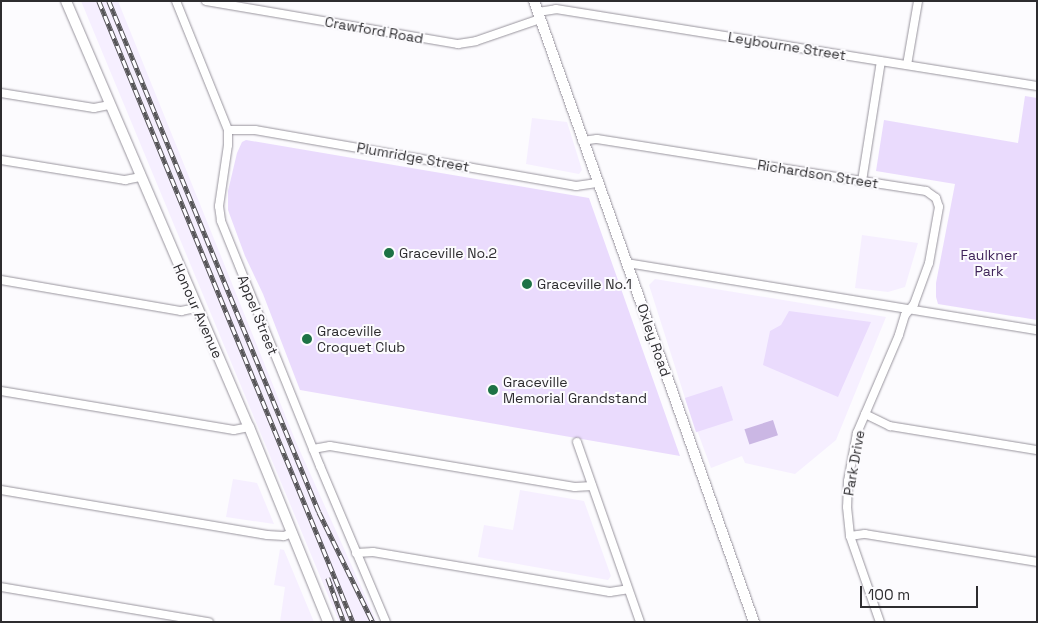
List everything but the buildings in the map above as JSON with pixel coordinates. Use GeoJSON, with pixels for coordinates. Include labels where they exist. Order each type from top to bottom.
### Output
{"type":"FeatureCollection","features":[{"type":"Feature","properties":{"kind":"main road","name":"Honour Avenue"},"geometry":{"type":"LineString","coordinates":[[66,1],[248,427],[328,622]]}},
{"type":"Feature","properties":{"kind":"main road","name":"Oxley Road"},"geometry":{"type":"LineString","coordinates":[[534,1],[582,141],[754,622]]}},
{"type":"Feature","properties":{"kind":"street","name":"Appel Street"},"geometry":{"type":"LineString","coordinates":[[176,1],[228,130],[228,145],[219,206],[221,221],[313,449],[386,622]]}},
{"type":"Feature","properties":{"kind":"street","name":"Crawford Road"},"geometry":{"type":"LineString","coordinates":[[206,1],[458,44],[476,41],[539,16]]}},
{"type":"Feature","properties":{"kind":"street"},"geometry":{"type":"LineString","coordinates":[[907,65],[918,1]]}},
{"type":"Feature","properties":{"kind":"street","name":"Leybourne Street"},"geometry":{"type":"LineString","coordinates":[[539,16],[556,9],[1037,86]]}},
{"type":"Feature","properties":{"kind":"street"},"geometry":{"type":"LineString","coordinates":[[862,181],[881,61]]}},
{"type":"Feature","properties":{"kind":"street"},"geometry":{"type":"LineString","coordinates":[[1,93],[97,109],[109,105]]}},
{"type":"Feature","properties":{"kind":"street","name":"Plumridge Street"},"geometry":{"type":"LineString","coordinates":[[228,130],[255,130],[576,186],[597,183]]}},
{"type":"Feature","properties":{"kind":"street","name":"Richardson Street"},"geometry":{"type":"LineString","coordinates":[[582,141],[594,139],[862,181],[926,192],[934,196],[938,201],[939,211],[931,257],[914,304],[909,310]]}},
{"type":"Feature","properties":{"kind":"street"},"geometry":{"type":"LineString","coordinates":[[1,160],[125,180],[140,177]]}},
{"type":"Feature","properties":{"kind":"street"},"geometry":{"type":"LineString","coordinates":[[627,264],[1037,330]]}},
{"type":"Feature","properties":{"kind":"street"},"geometry":{"type":"LineString","coordinates":[[1,280],[181,311],[197,308]]}},
{"type":"Feature","properties":{"kind":"street","name":"Park Drive"},"geometry":{"type":"LineString","coordinates":[[880,622],[850,536],[847,506],[848,481],[855,441],[864,414],[899,336],[905,315],[909,310]]}},
{"type":"Feature","properties":{"kind":"street"},"geometry":{"type":"LineString","coordinates":[[1,391],[234,430],[248,427]]}},
{"type":"Feature","properties":{"kind":"street"},"geometry":{"type":"LineString","coordinates":[[864,414],[890,426],[1037,450]]}},
{"type":"Feature","properties":{"kind":"street"},"geometry":{"type":"LineString","coordinates":[[577,442],[640,622]]}},
{"type":"Feature","properties":{"kind":"street"},"geometry":{"type":"LineString","coordinates":[[313,449],[330,446],[575,487],[592,486]]}},
{"type":"Feature","properties":{"kind":"street"},"geometry":{"type":"LineString","coordinates":[[1,490],[267,535],[284,536],[292,533]]}},
{"type":"Feature","properties":{"kind":"street"},"geometry":{"type":"LineString","coordinates":[[850,536],[865,534],[1037,562]]}},
{"type":"Feature","properties":{"kind":"street"},"geometry":{"type":"LineString","coordinates":[[356,553],[373,552],[610,592],[628,589]]}},
{"type":"Feature","properties":{"kind":"street"},"geometry":{"type":"LineString","coordinates":[[1,587],[209,622]]}},
{"type":"Feature","properties":{"kind":"shaded area"},"geometry":{"type":"Polygon","coordinates":[[[81,1],[118,1],[296,442],[377,622],[339,622],[81,1]]]}},
{"type":"Feature","properties":{"kind":"shaded area"},"geometry":{"type":"Polygon","coordinates":[[[532,118],[567,122],[582,170],[579,174],[526,164],[532,118]]]}},
{"type":"Feature","properties":{"kind":"shaded area"},"geometry":{"type":"Polygon","coordinates":[[[862,235],[918,243],[905,287],[888,292],[855,288],[862,235]]]}},
{"type":"Feature","properties":{"kind":"shaded area"},"geometry":{"type":"Polygon","coordinates":[[[655,279],[886,317],[836,440],[795,474],[745,463],[742,456],[711,468],[685,398],[649,285],[655,279]]]}},
{"type":"Feature","properties":{"kind":"shaded area"},"geometry":{"type":"Polygon","coordinates":[[[773,420],[778,435],[749,444],[744,429],[773,420]]]}},
{"type":"Feature","properties":{"kind":"shaded area"},"geometry":{"type":"Polygon","coordinates":[[[233,479],[257,483],[274,524],[226,517],[233,479]]]}},
{"type":"Feature","properties":{"kind":"shaded area"},"geometry":{"type":"Polygon","coordinates":[[[520,490],[584,501],[611,576],[608,580],[478,557],[484,525],[513,530],[520,490]]]}},
{"type":"Feature","properties":{"kind":"shaded area"},"geometry":{"type":"Polygon","coordinates":[[[280,549],[284,550],[314,622],[280,622],[285,587],[274,585],[280,549]]]}},
{"type":"Feature","properties":{"kind":"green space","name":"Faulkner Park"},"geometry":{"type":"Polygon","coordinates":[[[1025,96],[1037,98],[1037,320],[938,304],[936,283],[955,184],[876,171],[884,120],[1018,143],[1025,96]]]}},
{"type":"Feature","properties":{"kind":"green space"},"geometry":{"type":"Polygon","coordinates":[[[246,140],[589,198],[680,456],[300,390],[228,210],[228,191],[237,153],[242,142],[246,140]]]}},
{"type":"Feature","properties":{"kind":"green space"},"geometry":{"type":"Polygon","coordinates":[[[789,311],[871,322],[838,397],[763,365],[770,331],[781,325],[789,311]]]}},
{"type":"Feature","properties":{"kind":"green space"},"geometry":{"type":"Polygon","coordinates":[[[722,386],[733,420],[696,432],[685,398],[722,386]]]}},
{"type":"Feature","properties":{"kind":"railway"},"geometry":{"type":"LineString","coordinates":[[99,1],[353,622]]}},
{"type":"Feature","properties":{"kind":"railway"},"geometry":{"type":"LineString","coordinates":[[109,1],[319,512],[373,622]]}},
{"type":"Feature","properties":{"kind":"railway"},"geometry":{"type":"LineString","coordinates":[[328,578],[344,622]]}},
{"type":"Feature","properties":{"kind":"place","name":"Graceville No.2"},"geometry":{"type":"Point","coordinates":[389,253]}},
{"type":"Feature","properties":{"kind":"place","name":"Graceville No.1"},"geometry":{"type":"Point","coordinates":[527,284]}},
{"type":"Feature","properties":{"kind":"place","name":"Graceville Croquet Club"},"geometry":{"type":"Point","coordinates":[307,339]}},
{"type":"Feature","properties":{"kind":"place","name":"Graceville Memorial Grandstand"},"geometry":{"type":"Point","coordinates":[493,390]}}]}
